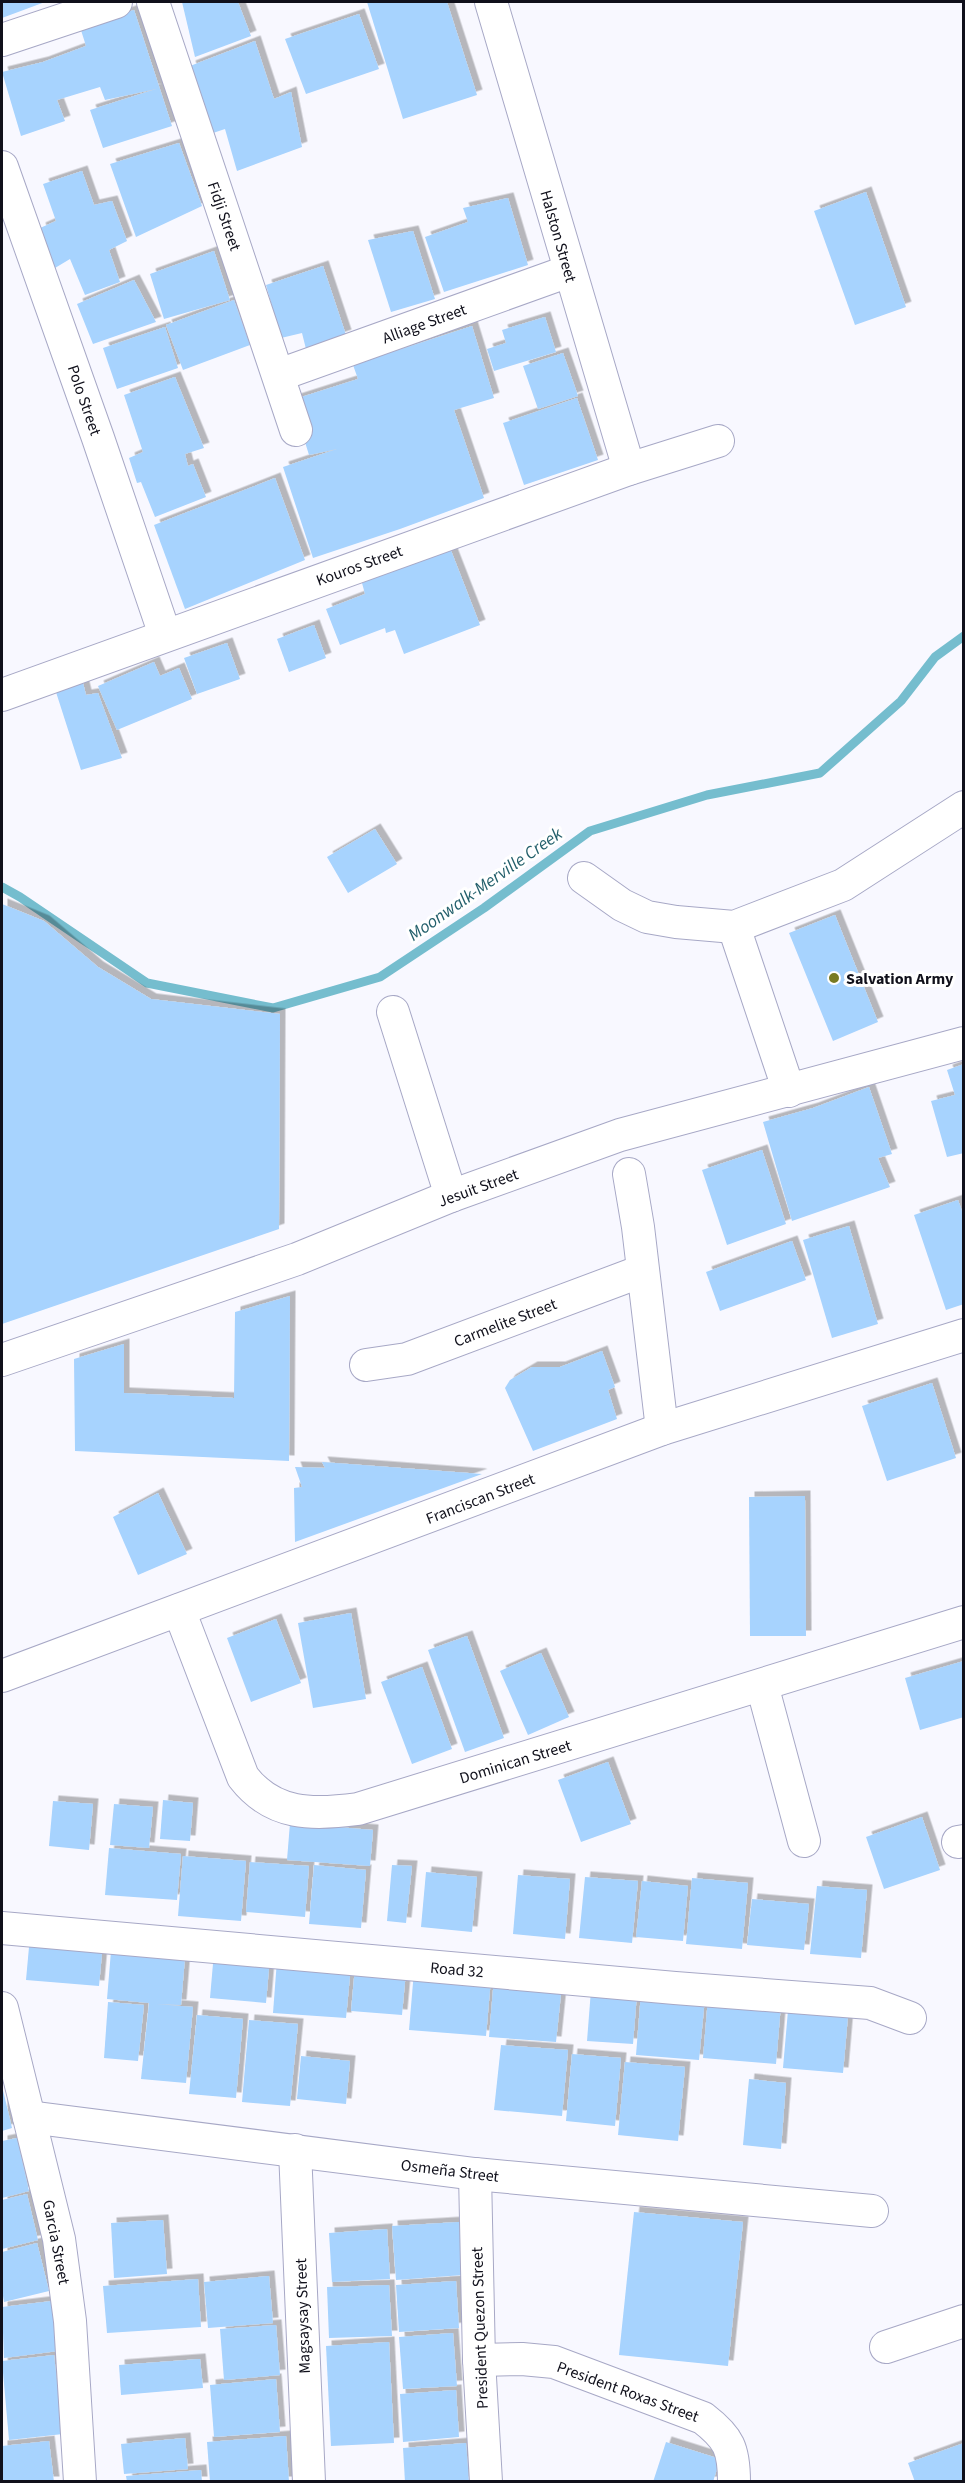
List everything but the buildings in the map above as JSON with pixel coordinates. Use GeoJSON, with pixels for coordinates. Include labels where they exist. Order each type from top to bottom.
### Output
{"type":"FeatureCollection","features":[{"type":"Feature","properties":{"kind":"street"},"geometry":{"type":"LineString","coordinates":[[2,40],[116,2]]}},
{"type":"Feature","properties":{"kind":"street","name":"Fidji Street"},"geometry":{"type":"LineString","coordinates":[[153,2],[297,430]]}},
{"type":"Feature","properties":{"kind":"street","name":"Halston Street"},"geometry":{"type":"LineString","coordinates":[[491,2],[629,470]]}},
{"type":"Feature","properties":{"kind":"street","name":"Polo Street"},"geometry":{"type":"LineString","coordinates":[[2,168],[165,634]]}},
{"type":"Feature","properties":{"kind":"street","name":"Alliage Street"},"geometry":{"type":"LineString","coordinates":[[279,375],[569,271]]}},
{"type":"Feature","properties":{"kind":"street","name":"Kouros Street"},"geometry":{"type":"LineString","coordinates":[[2,694],[629,470],[718,441]]}},
{"type":"Feature","properties":{"kind":"street"},"geometry":{"type":"LineString","coordinates":[[584,878],[622,905],[647,917],[734,927],[843,885],[963,807]]}},
{"type":"Feature","properties":{"kind":"street"},"geometry":{"type":"LineString","coordinates":[[734,927],[789,1091]]}},
{"type":"Feature","properties":{"kind":"street"},"geometry":{"type":"LineString","coordinates":[[393,1012],[451,1196]]}},
{"type":"Feature","properties":{"kind":"street","name":"Jesuit Street"},"geometry":{"type":"LineString","coordinates":[[2,1360],[297,1259],[451,1196],[620,1135],[963,1043]]}},
{"type":"Feature","properties":{"kind":"street"},"geometry":{"type":"LineString","coordinates":[[629,1174],[638,1227],[663,1430]]}},
{"type":"Feature","properties":{"kind":"street","name":"Carmelite Street"},"geometry":{"type":"LineString","coordinates":[[366,1365],[407,1359],[642,1271]]}},
{"type":"Feature","properties":{"kind":"street","name":"Franciscan Street"},"geometry":{"type":"LineString","coordinates":[[2,1676],[663,1430],[963,1335]]}},
{"type":"Feature","properties":{"kind":"street","name":"Dominican Street"},"geometry":{"type":"LineString","coordinates":[[179,1611],[243,1777],[254,1792],[277,1806],[302,1812],[327,1813],[358,1809],[963,1622]]}},
{"type":"Feature","properties":{"kind":"street"},"geometry":{"type":"LineString","coordinates":[[762,1685],[804,1841]]}},
{"type":"Feature","properties":{"kind":"street","name":"Road 32"},"geometry":{"type":"LineString","coordinates":[[2,1928],[675,1989],[870,2003],[910,2018]]}},
{"type":"Feature","properties":{"kind":"street","name":"Garcia Street"},"geometry":{"type":"LineString","coordinates":[[2,2007],[59,2239],[66,2278],[81,2481]]}},
{"type":"Feature","properties":{"kind":"street","name":"Osmeña Street"},"geometry":{"type":"LineString","coordinates":[[29,2117],[475,2174],[872,2211]]}},
{"type":"Feature","properties":{"kind":"street","name":"Magsaysay Street"},"geometry":{"type":"LineString","coordinates":[[295,2150],[309,2481]]}},
{"type":"Feature","properties":{"kind":"street","name":"President Quezon Street"},"geometry":{"type":"LineString","coordinates":[[475,2174],[479,2360],[486,2481]]}},
{"type":"Feature","properties":{"kind":"street"},"geometry":{"type":"LineString","coordinates":[[886,2347],[963,2321]]}},
{"type":"Feature","properties":{"kind":"street","name":"President Roxas Street"},"geometry":{"type":"LineString","coordinates":[[479,2360],[522,2358],[554,2362],[704,2418],[729,2443],[734,2464],[734,2481]]}},
{"type":"Feature","properties":{"kind":"waterway","name":"Moonwalk-Merville Creek"},"geometry":{"type":"LineString","coordinates":[[2,887],[147,983],[273,1008],[380,977],[484,908],[590,831],[707,795],[820,773],[901,701],[935,657],[964,636]]}},
{"type":"Feature","properties":{"kind":"place","name":"Salvation Army"},"geometry":{"type":"Point","coordinates":[834,978]}}]}
